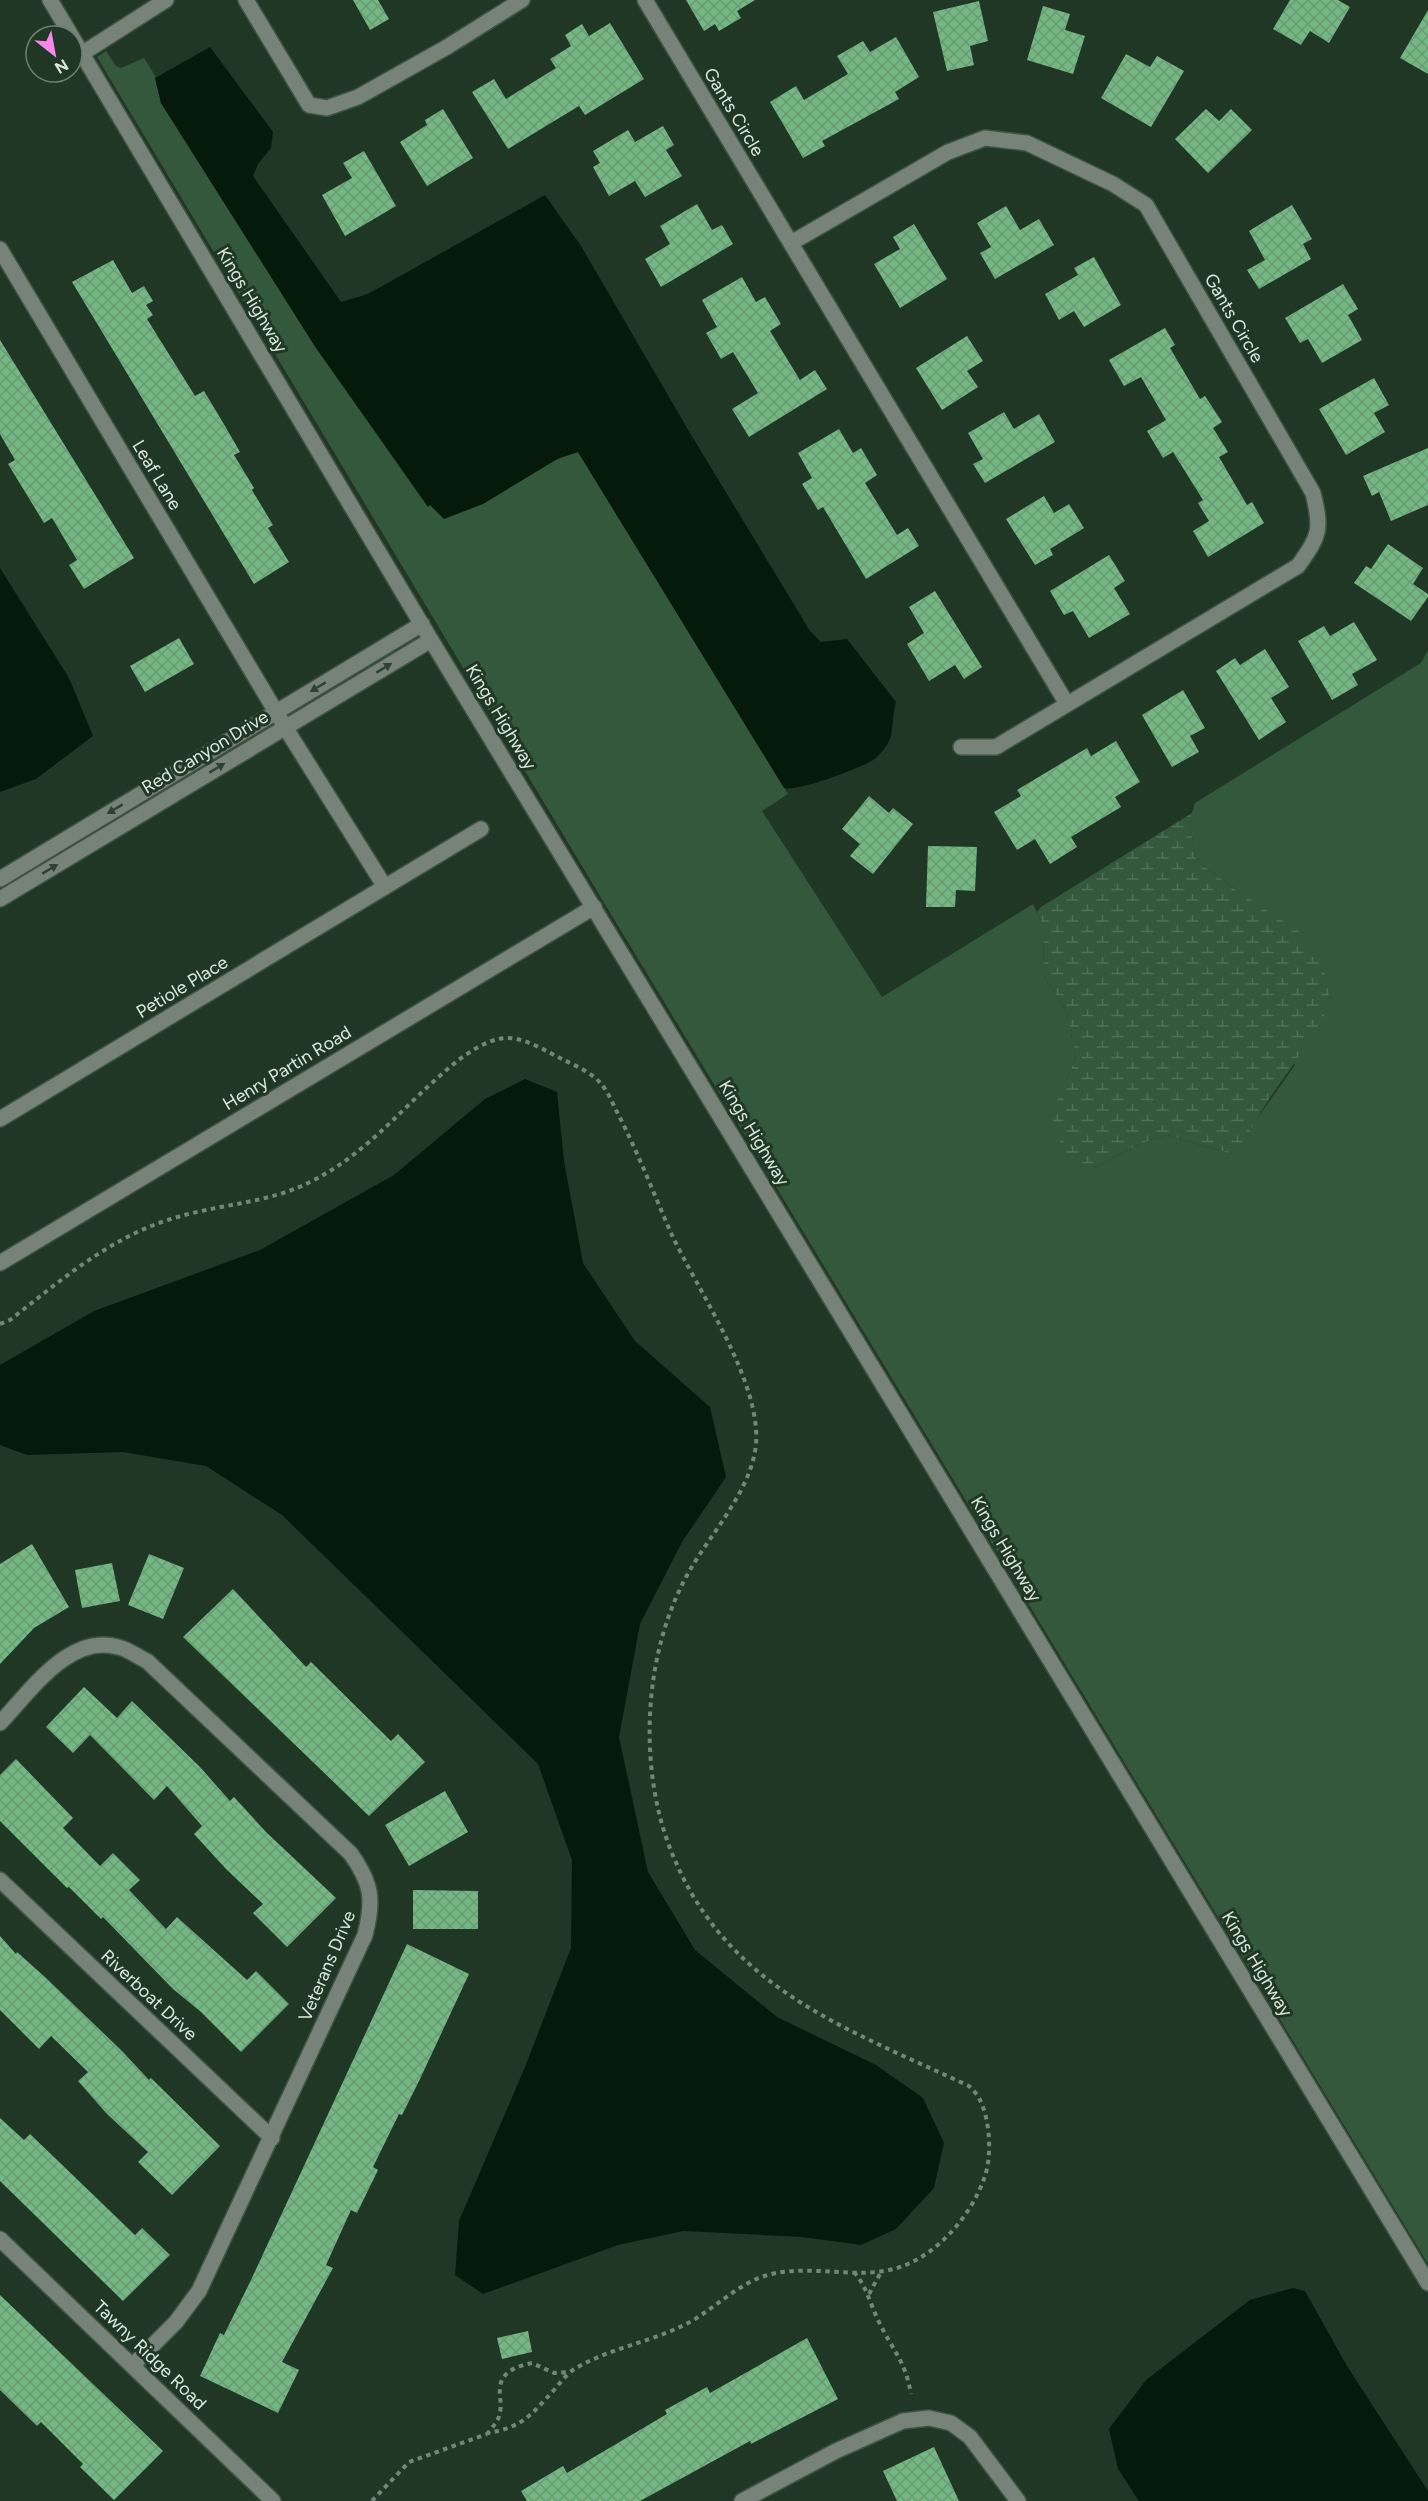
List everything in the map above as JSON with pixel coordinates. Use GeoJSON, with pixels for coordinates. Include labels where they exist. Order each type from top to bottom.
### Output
{"type":"FeatureCollection","features":[{"type":"Feature","properties":{"kind":"street","name":"Kings Highway"},"geometry":{"type":"LineString","coordinates":[[50,0],[65,24]]}},
{"type":"Feature","properties":{"kind":"street"},"geometry":{"type":"LineString","coordinates":[[84,52],[166,0]]}},
{"type":"Feature","properties":{"kind":"street"},"geometry":{"type":"LineString","coordinates":[[246,0],[309,105],[327,108],[358,97],[447,47],[522,0]]}},
{"type":"Feature","properties":{"kind":"street","name":"Gants Circle"},"geometry":{"type":"LineString","coordinates":[[645,0],[1067,704]]}},
{"type":"Feature","properties":{"kind":"street","name":"Kings Highway"},"geometry":{"type":"LineString","coordinates":[[84,55],[431,640],[1428,2283]]}},
{"type":"Feature","properties":{"kind":"street","name":"Gants Circle"},"geometry":{"type":"LineString","coordinates":[[791,243],[948,152],[985,138],[1028,143],[1113,184],[1146,205],[1313,493],[1320,521],[1315,542],[1298,566],[996,747],[961,747]]}},
{"type":"Feature","properties":{"kind":"street","name":"Leaf Lane"},"geometry":{"type":"LineString","coordinates":[[0,249],[281,720]]}},
{"type":"Feature","properties":{"kind":"street","name":"Red Canyon Drive"},"geometry":{"type":"LineString","coordinates":[[0,899],[281,720],[422,624]]}},
{"type":"Feature","properties":{"kind":"street","name":"Red Canyon Drive"},"geometry":{"type":"LineString","coordinates":[[0,879],[281,720],[431,640]]}},
{"type":"Feature","properties":{"kind":"street"},"geometry":{"type":"LineString","coordinates":[[281,720],[385,887]]}},
{"type":"Feature","properties":{"kind":"street","name":"Petiole Place"},"geometry":{"type":"LineString","coordinates":[[0,1119],[481,830]]}},
{"type":"Feature","properties":{"kind":"street","name":"Henry Partin Road"},"geometry":{"type":"LineString","coordinates":[[0,1263],[594,907]]}},
{"type":"Feature","properties":{"kind":"street","name":"Veterans Drive"},"geometry":{"type":"LineString","coordinates":[[0,1723],[67,1654],[93,1644],[118,1647],[147,1661],[351,1854],[365,1873],[371,1909],[365,1935],[272,2138],[199,2291],[176,2322],[133,2365]]}},
{"type":"Feature","properties":{"kind":"street","name":"Riverboat Drive"},"geometry":{"type":"LineString","coordinates":[[0,1880],[272,2138]]}},
{"type":"Feature","properties":{"kind":"street","name":"Tawny Ridge Road"},"geometry":{"type":"LineString","coordinates":[[0,2239],[273,2501]]}},
{"type":"Feature","properties":{"kind":"street"},"geometry":{"type":"LineString","coordinates":[[742,2501],[836,2451],[903,2421],[928,2418],[951,2423],[970,2438],[1018,2501]]}},
{"type":"Feature","properties":{"kind":"path"},"geometry":{"type":"LineString","coordinates":[[0,1324],[10,1320],[87,1260],[132,1234],[168,1219],[204,1209],[271,1197],[340,1168],[394,1121],[444,1072],[484,1044],[508,1038],[538,1047],[587,1072],[601,1083],[634,1144],[672,1234],[735,1359],[754,1405],[756,1427],[750,1474],[688,1573],[675,1599],[652,1690],[649,1747],[662,1823],[669,1846],[700,1909],[734,1952],[769,1983],[835,2024],[969,2086],[980,2099],[989,2148],[987,2171],[982,2186],[960,2224],[940,2243],[906,2264],[882,2271],[778,2271],[754,2280],[733,2291],[688,2323],[649,2341],[599,2355],[570,2372],[523,2422],[488,2433],[498,2422],[501,2410],[500,2386],[502,2379],[511,2369],[532,2363],[554,2373],[570,2372]]}},
{"type":"Feature","properties":{"kind":"path"},"geometry":{"type":"LineString","coordinates":[[853,2271],[868,2294],[878,2321],[903,2362],[911,2394]]}},
{"type":"Feature","properties":{"kind":"path"},"geometry":{"type":"LineString","coordinates":[[868,2294],[882,2271]]}},
{"type":"Feature","properties":{"kind":"path"},"geometry":{"type":"LineString","coordinates":[[372,2501],[392,2477],[409,2462],[487,2434]]}},
{"type":"Feature","properties":{"kind":"green space"},"geometry":{"type":"Polygon","coordinates":[[[106,51],[116,66],[121,68],[144,58],[156,77],[161,103],[316,348],[430,505],[578,452],[788,794],[762,811],[882,997],[1033,904],[1043,925],[1044,976],[1067,1013],[1076,1058],[1065,1083],[1092,1169],[1142,1143],[1166,1135],[1232,1154],[1295,1065],[1238,891],[1197,861],[1189,822],[1195,803],[1421,663],[1428,650],[1428,2264],[603,901],[97,57],[106,51]]]}},
{"type":"Feature","properties":{"kind":"green space"},"geometry":{"type":"Polygon","coordinates":[[[1192,813],[1189,822],[1197,861],[1298,931],[1324,967],[1329,993],[1326,1013],[1245,1139],[1232,1154],[1166,1135],[1142,1143],[1092,1169],[1063,1151],[1051,1114],[1076,1058],[1067,1013],[1044,976],[1043,925],[1037,912],[1041,907],[1192,813]]]}},
{"type":"Feature","properties":{"kind":"shaded area"},"geometry":{"type":"Polygon","coordinates":[[[210,47],[273,132],[271,148],[258,164],[253,176],[341,302],[368,294],[545,195],[581,246],[690,433],[810,631],[821,642],[847,639],[896,702],[890,739],[876,758],[831,778],[784,788],[578,452],[559,458],[483,504],[444,519],[430,505],[428,507],[316,348],[161,103],[155,78],[210,47]]]}},
{"type":"Feature","properties":{"kind":"shaded area"},"geometry":{"type":"Polygon","coordinates":[[[0,568],[69,678],[93,736],[36,779],[0,792],[0,568]]]}},
{"type":"Feature","properties":{"kind":"shaded area"},"geometry":{"type":"Polygon","coordinates":[[[525,1079],[557,1092],[564,1161],[583,1263],[635,1341],[710,1407],[726,1477],[682,1542],[640,1624],[619,1737],[648,1872],[695,1950],[777,2017],[876,2065],[923,2098],[944,2143],[934,2188],[896,2229],[861,2245],[802,2237],[683,2231],[618,2245],[483,2294],[455,2275],[459,2221],[525,2067],[571,1948],[572,1860],[538,1764],[282,1515],[206,1466],[123,1452],[27,1455],[0,1445],[0,1365],[94,1311],[260,1250],[394,1175],[485,1099],[525,1079]]]}},
{"type":"Feature","properties":{"kind":"shaded area"},"geometry":{"type":"Polygon","coordinates":[[[1293,2288],[1305,2291],[1347,2366],[1428,2491],[1428,2501],[1139,2501],[1118,2469],[1109,2429],[1146,2380],[1250,2300],[1293,2288]]]}},
{"type":"Feature","properties":{"kind":"building"},"geometry":{"type":"Polygon","coordinates":[[[353,0],[378,0],[389,19],[370,30],[353,0]]]}},
{"type":"Feature","properties":{"kind":"building"},"geometry":{"type":"Polygon","coordinates":[[[686,0],[755,0],[737,11],[741,18],[719,31],[715,24],[704,31],[686,0]]]}},
{"type":"Feature","properties":{"kind":"building"},"geometry":{"type":"Polygon","coordinates":[[[1290,0],[1338,0],[1350,7],[1329,43],[1310,31],[1301,45],[1273,29],[1290,0]]]}},
{"type":"Feature","properties":{"kind":"building"},"geometry":{"type":"Polygon","coordinates":[[[979,1],[988,41],[970,46],[974,65],[947,71],[933,12],[979,1]]]}},
{"type":"Feature","properties":{"kind":"building"},"geometry":{"type":"Polygon","coordinates":[[[1043,6],[1070,14],[1065,30],[1085,36],[1073,74],[1027,60],[1043,6]]]}},
{"type":"Feature","properties":{"kind":"building"},"geometry":{"type":"Polygon","coordinates":[[[1428,10],[1428,74],[1400,58],[1428,10]]]}},
{"type":"Feature","properties":{"kind":"building"},"geometry":{"type":"Polygon","coordinates":[[[610,23],[644,79],[585,115],[579,106],[508,149],[472,92],[494,79],[506,99],[556,68],[550,59],[571,46],[565,35],[582,24],[589,36],[610,23]]]}},
{"type":"Feature","properties":{"kind":"building"},"geometry":{"type":"Polygon","coordinates":[[[896,37],[919,77],[895,92],[899,99],[822,141],[825,146],[803,158],[770,102],[796,86],[804,100],[848,74],[837,56],[863,41],[870,52],[896,37]]]}},
{"type":"Feature","properties":{"kind":"building"},"geometry":{"type":"Polygon","coordinates":[[[1126,54],[1150,67],[1157,56],[1184,71],[1151,127],[1101,98],[1126,54]]]}},
{"type":"Feature","properties":{"kind":"building"},"geometry":{"type":"Polygon","coordinates":[[[443,109],[473,158],[427,186],[400,142],[427,125],[425,120],[443,109]]]}},
{"type":"Feature","properties":{"kind":"building"},"geometry":{"type":"Polygon","coordinates":[[[1206,109],[1219,121],[1231,109],[1252,130],[1208,173],[1175,139],[1206,109]]]}},
{"type":"Feature","properties":{"kind":"building"},"geometry":{"type":"Polygon","coordinates":[[[663,126],[674,145],[666,150],[682,176],[645,197],[635,181],[609,196],[593,167],[600,163],[593,151],[628,130],[635,142],[663,126]]]}},
{"type":"Feature","properties":{"kind":"building"},"geometry":{"type":"Polygon","coordinates":[[[364,151],[396,206],[345,236],[322,195],[352,178],[343,163],[364,151]]]}},
{"type":"Feature","properties":{"kind":"building"},"geometry":{"type":"Polygon","coordinates":[[[697,204],[712,230],[722,225],[733,244],[661,287],[645,259],[670,244],[660,226],[697,204]]]}},
{"type":"Feature","properties":{"kind":"building"},"geometry":{"type":"Polygon","coordinates":[[[1292,205],[1312,239],[1303,244],[1311,259],[1259,289],[1247,270],[1265,260],[1249,231],[1292,205]]]}},
{"type":"Feature","properties":{"kind":"building"},"geometry":{"type":"Polygon","coordinates":[[[1006,206],[1020,230],[1039,219],[1054,245],[995,279],[980,253],[991,247],[977,223],[1006,206]]]}},
{"type":"Feature","properties":{"kind":"building"},"geometry":{"type":"Polygon","coordinates":[[[914,224],[947,279],[900,308],[874,264],[900,249],[893,237],[914,224]]]}},
{"type":"Feature","properties":{"kind":"building"},"geometry":{"type":"Polygon","coordinates":[[[1094,257],[1121,305],[1084,327],[1074,311],[1059,320],[1045,294],[1078,275],[1074,268],[1094,257]]]}},
{"type":"Feature","properties":{"kind":"building"},"geometry":{"type":"Polygon","coordinates":[[[113,260],[132,293],[144,286],[153,301],[146,305],[153,315],[147,319],[195,396],[204,391],[240,452],[234,455],[273,525],[268,528],[289,562],[254,584],[72,282],[113,260]]]}},
{"type":"Feature","properties":{"kind":"building"},"geometry":{"type":"Polygon","coordinates":[[[742,277],[756,302],[765,297],[781,324],[770,331],[800,380],[815,370],[827,389],[749,437],[732,409],[758,393],[733,352],[721,359],[706,333],[717,327],[702,300],[742,277]]]}},
{"type":"Feature","properties":{"kind":"building"},"geometry":{"type":"Polygon","coordinates":[[[1343,284],[1358,309],[1348,315],[1362,340],[1322,363],[1308,339],[1300,343],[1285,318],[1343,284]]]}},
{"type":"Feature","properties":{"kind":"building"},"geometry":{"type":"Polygon","coordinates":[[[1165,328],[1175,345],[1170,348],[1200,399],[1205,396],[1222,422],[1213,428],[1228,452],[1219,457],[1247,505],[1252,502],[1264,523],[1208,557],[1193,531],[1209,521],[1198,503],[1203,500],[1173,452],[1163,458],[1147,431],[1166,420],[1141,377],[1124,386],[1109,360],[1165,328]]]}},
{"type":"Feature","properties":{"kind":"building"},"geometry":{"type":"Polygon","coordinates":[[[967,336],[983,361],[967,371],[978,387],[942,410],[916,368],[967,336]]]}},
{"type":"Feature","properties":{"kind":"building"},"geometry":{"type":"Polygon","coordinates":[[[0,340],[134,558],[84,589],[69,565],[77,560],[52,518],[44,523],[8,464],[15,460],[0,434],[0,340]]]}},
{"type":"Feature","properties":{"kind":"building"},"geometry":{"type":"Polygon","coordinates":[[[1374,378],[1389,405],[1374,413],[1385,432],[1346,455],[1319,409],[1374,378]]]}},
{"type":"Feature","properties":{"kind":"building"},"geometry":{"type":"Polygon","coordinates":[[[1004,412],[1014,429],[1039,414],[1055,442],[985,483],[973,464],[983,459],[968,433],[1004,412]]]}},
{"type":"Feature","properties":{"kind":"building"},"geometry":{"type":"Polygon","coordinates":[[[839,429],[853,453],[861,448],[877,475],[865,483],[897,535],[908,528],[919,546],[866,579],[823,507],[818,510],[802,484],[812,478],[798,453],[839,429]]]}},
{"type":"Feature","properties":{"kind":"building"},"geometry":{"type":"Polygon","coordinates":[[[1428,448],[1428,505],[1391,521],[1379,492],[1372,496],[1363,476],[1428,448]]]}},
{"type":"Feature","properties":{"kind":"building"},"geometry":{"type":"Polygon","coordinates":[[[1044,496],[1054,513],[1069,504],[1084,528],[1050,549],[1053,555],[1035,565],[1006,519],[1044,496]]]}},
{"type":"Feature","properties":{"kind":"building"},"geometry":{"type":"Polygon","coordinates":[[[1388,544],[1423,568],[1413,584],[1428,594],[1428,597],[1411,621],[1354,583],[1366,566],[1371,569],[1388,544]]]}},
{"type":"Feature","properties":{"kind":"building"},"geometry":{"type":"Polygon","coordinates":[[[1109,555],[1125,581],[1114,588],[1130,614],[1089,638],[1073,611],[1064,615],[1050,591],[1109,555]]]}},
{"type":"Feature","properties":{"kind":"building"},"geometry":{"type":"Polygon","coordinates":[[[935,591],[982,667],[964,679],[955,665],[929,681],[907,644],[924,633],[909,607],[935,591]]]}},
{"type":"Feature","properties":{"kind":"building"},"geometry":{"type":"Polygon","coordinates":[[[1354,622],[1377,660],[1352,674],[1358,685],[1332,700],[1298,641],[1324,626],[1330,636],[1354,622]]]}},
{"type":"Feature","properties":{"kind":"building"},"geometry":{"type":"Polygon","coordinates":[[[179,638],[194,664],[145,692],[130,666],[179,638]]]}},
{"type":"Feature","properties":{"kind":"building"},"geometry":{"type":"Polygon","coordinates":[[[1265,649],[1289,687],[1271,698],[1286,722],[1259,740],[1216,671],[1235,658],[1240,665],[1265,649]]]}},
{"type":"Feature","properties":{"kind":"building"},"geometry":{"type":"Polygon","coordinates":[[[1183,690],[1205,728],[1190,736],[1199,752],[1172,767],[1142,715],[1183,690]]]}},
{"type":"Feature","properties":{"kind":"building"},"geometry":{"type":"Polygon","coordinates":[[[1116,741],[1140,782],[1115,797],[1121,807],[1071,837],[1077,847],[1050,864],[1035,839],[1017,850],[994,812],[1021,796],[1017,790],[1087,748],[1091,756],[1116,741]]]}},
{"type":"Feature","properties":{"kind":"building"},"geometry":{"type":"Polygon","coordinates":[[[869,796],[889,813],[893,808],[913,824],[873,874],[850,856],[860,844],[842,829],[869,796]]]}},
{"type":"Feature","properties":{"kind":"building"},"geometry":{"type":"Polygon","coordinates":[[[928,846],[977,847],[975,891],[956,890],[955,907],[926,907],[928,846]]]}},
{"type":"Feature","properties":{"kind":"building"},"geometry":{"type":"Polygon","coordinates":[[[32,1544],[69,1607],[34,1628],[0,1664],[0,1564],[32,1544]]]}},
{"type":"Feature","properties":{"kind":"building"},"geometry":{"type":"Polygon","coordinates":[[[149,1554],[184,1568],[163,1619],[128,1605],[149,1554]]]}},
{"type":"Feature","properties":{"kind":"building"},"geometry":{"type":"Polygon","coordinates":[[[112,1563],[120,1601],[82,1608],[75,1570],[112,1563]]]}},
{"type":"Feature","properties":{"kind":"building"},"geometry":{"type":"Polygon","coordinates":[[[233,1589],[306,1667],[311,1662],[391,1741],[398,1734],[425,1762],[369,1816],[183,1637],[233,1589]]]}},
{"type":"Feature","properties":{"kind":"building"},"geometry":{"type":"Polygon","coordinates":[[[84,1687],[117,1718],[132,1701],[200,1767],[230,1801],[234,1797],[266,1832],[336,1898],[287,1947],[253,1913],[263,1904],[194,1834],[202,1826],[167,1786],[154,1800],[90,1735],[73,1753],[46,1727],[84,1687]]]}},
{"type":"Feature","properties":{"kind":"building"},"geometry":{"type":"Polygon","coordinates":[[[16,1759],[73,1818],[63,1828],[100,1866],[113,1853],[140,1880],[129,1890],[166,1929],[177,1917],[247,1980],[256,1971],[289,2004],[241,2052],[201,2012],[173,1989],[103,1917],[101,1919],[69,1887],[67,1888],[0,1821],[0,1775],[16,1759]]]}},
{"type":"Feature","properties":{"kind":"building"},"geometry":{"type":"Polygon","coordinates":[[[445,1791],[468,1832],[409,1866],[385,1825],[445,1791]]]}},
{"type":"Feature","properties":{"kind":"building"},"geometry":{"type":"Polygon","coordinates":[[[413,1890],[478,1891],[478,1929],[413,1929],[413,1890]]]}},
{"type":"Feature","properties":{"kind":"building"},"geometry":{"type":"Polygon","coordinates":[[[0,1936],[16,1954],[17,1952],[45,1977],[149,2080],[151,2078],[220,2146],[172,2195],[138,2162],[148,2152],[107,2114],[78,2081],[88,2072],[51,2036],[39,2049],[0,2010],[0,1936]]]}},
{"type":"Feature","properties":{"kind":"building"},"geometry":{"type":"Polygon","coordinates":[[[407,1944],[469,1974],[420,2079],[402,2115],[399,2114],[373,2167],[378,2170],[357,2213],[351,2210],[326,2265],[333,2268],[282,2362],[299,2370],[278,2413],[200,2376],[220,2333],[224,2335],[251,2280],[407,1944]]]}},
{"type":"Feature","properties":{"kind":"building"},"geometry":{"type":"Polygon","coordinates":[[[0,2118],[24,2140],[30,2134],[135,2235],[142,2228],[170,2255],[123,2301],[0,2181],[0,2118]]]}},
{"type":"Feature","properties":{"kind":"building"},"geometry":{"type":"Polygon","coordinates":[[[0,2295],[163,2451],[114,2500],[80,2467],[83,2464],[41,2422],[37,2426],[0,2390],[0,2295]]]}},
{"type":"Feature","properties":{"kind":"building"},"geometry":{"type":"Polygon","coordinates":[[[528,2331],[532,2352],[502,2359],[497,2338],[528,2331]]]}},
{"type":"Feature","properties":{"kind":"building"},"geometry":{"type":"Polygon","coordinates":[[[807,2338],[838,2399],[751,2444],[750,2441],[640,2501],[527,2501],[521,2491],[563,2466],[567,2473],[667,2414],[665,2410],[707,2387],[710,2393],[807,2338]]]}},
{"type":"Feature","properties":{"kind":"building"},"geometry":{"type":"Polygon","coordinates":[[[934,2447],[959,2501],[897,2501],[883,2471],[934,2447]]]}}]}
